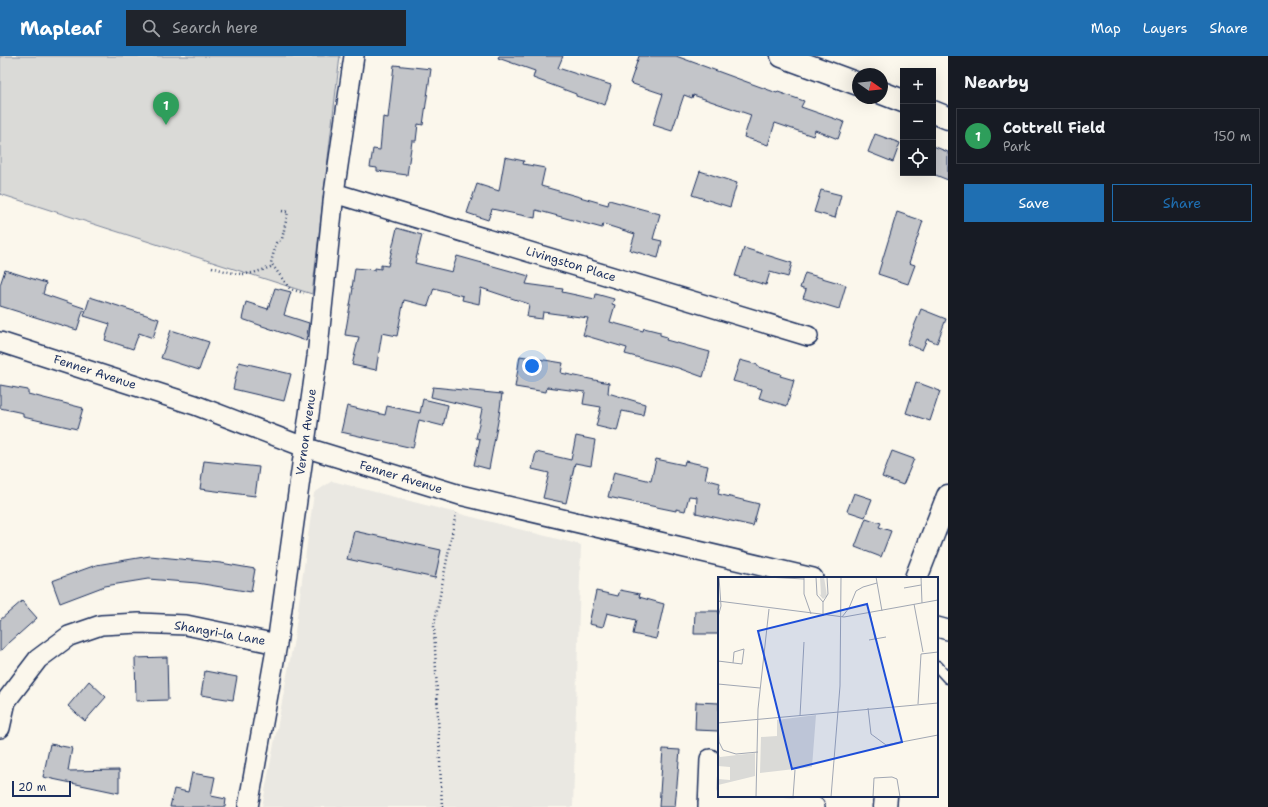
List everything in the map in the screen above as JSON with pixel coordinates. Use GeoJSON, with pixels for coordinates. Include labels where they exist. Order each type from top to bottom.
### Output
{"type":"FeatureCollection","features":[{"type":"Feature","properties":{"kind":"street","name":"Vernon Avenue"},"geometry":{"type":"LineString","coordinates":[[248,807],[277,644],[317,357],[334,193],[354,56]]}},
{"type":"Feature","properties":{"kind":"street"},"geometry":{"type":"LineString","coordinates":[[782,56],[852,82]]}},
{"type":"Feature","properties":{"kind":"street"},"geometry":{"type":"LineString","coordinates":[[888,95],[900,100]]}},
{"type":"Feature","properties":{"kind":"street"},"geometry":{"type":"LineString","coordinates":[[936,113],[948,118]]}},
{"type":"Feature","properties":{"kind":"street","name":"Livingston Place"},"geometry":{"type":"LineString","coordinates":[[334,193],[808,336]]}},
{"type":"Feature","properties":{"kind":"street","name":"Fenner Avenue"},"geometry":{"type":"LineString","coordinates":[[0,342],[195,405],[304,447],[460,495],[809,577]]}},
{"type":"Feature","properties":{"kind":"street"},"geometry":{"type":"LineString","coordinates":[[916,577],[947,502]]}},
{"type":"Feature","properties":{"kind":"street","name":"Shangri-la Lane"},"geometry":{"type":"LineString","coordinates":[[0,728],[6,701],[38,659],[69,636],[101,625],[139,623],[186,624],[277,644]]}},
{"type":"Feature","properties":{"kind":"street"},"geometry":{"type":"LineString","coordinates":[[938,627],[948,630]]}},
{"type":"Feature","properties":{"kind":"street"},"geometry":{"type":"LineString","coordinates":[[710,759],[708,804],[815,807]]}},
{"type":"Feature","properties":{"kind":"lane"},"geometry":{"type":"LineString","coordinates":[[938,667],[948,678]]}},
{"type":"Feature","properties":{"kind":"path"},"geometry":{"type":"LineString","coordinates":[[282,211],[288,212],[282,239],[276,243],[271,263],[290,289],[305,293]]}},
{"type":"Feature","properties":{"kind":"path"},"geometry":{"type":"LineString","coordinates":[[212,267],[232,274],[253,274],[273,266]]}},
{"type":"Feature","properties":{"kind":"path"},"geometry":{"type":"LineString","coordinates":[[442,807],[434,626],[460,495]]}},
{"type":"Feature","properties":{"kind":"shaded area"},"geometry":{"type":"Polygon","coordinates":[[[0,56],[340,56],[312,294],[0,194],[0,56]]]}},
{"type":"Feature","properties":{"kind":"shaded area"},"geometry":{"type":"Polygon","coordinates":[[[332,481],[581,545],[573,807],[262,807],[294,639],[314,493],[332,481]]]}},
{"type":"Feature","properties":{"kind":"building"},"geometry":{"type":"Polygon","coordinates":[[[499,56],[563,56],[558,68],[611,85],[605,105],[576,96],[576,94],[533,78],[535,71],[498,58],[499,56]]]}},
{"type":"Feature","properties":{"kind":"building"},"geometry":{"type":"Polygon","coordinates":[[[639,56],[676,56],[777,93],[778,92],[804,101],[801,107],[844,122],[838,139],[815,130],[813,136],[775,123],[768,145],[744,137],[751,115],[693,95],[692,98],[684,95],[672,131],[653,125],[663,94],[630,83],[639,56]]]}},
{"type":"Feature","properties":{"kind":"building"},"geometry":{"type":"Polygon","coordinates":[[[394,65],[431,69],[423,125],[418,124],[416,141],[412,141],[407,175],[377,171],[377,168],[370,167],[373,149],[380,150],[383,117],[388,118],[394,65]]]}},
{"type":"Feature","properties":{"kind":"building"},"geometry":{"type":"Polygon","coordinates":[[[875,134],[900,143],[893,162],[868,152],[875,134]]]}},
{"type":"Feature","properties":{"kind":"building"},"geometry":{"type":"Polygon","coordinates":[[[936,147],[948,152],[948,180],[936,175],[936,147]]]}},
{"type":"Feature","properties":{"kind":"building"},"geometry":{"type":"Polygon","coordinates":[[[505,157],[524,161],[523,164],[545,168],[541,186],[608,205],[609,200],[660,214],[653,239],[662,241],[658,258],[630,250],[635,234],[603,224],[602,228],[536,210],[535,218],[492,209],[488,220],[467,213],[477,184],[499,191],[505,157]]]}},
{"type":"Feature","properties":{"kind":"building"},"geometry":{"type":"Polygon","coordinates":[[[700,171],[737,183],[730,207],[692,195],[700,171]]]}},
{"type":"Feature","properties":{"kind":"building"},"geometry":{"type":"Polygon","coordinates":[[[821,190],[841,195],[835,218],[814,212],[821,190]]]}},
{"type":"Feature","properties":{"kind":"building"},"geometry":{"type":"Polygon","coordinates":[[[897,212],[923,221],[909,263],[915,265],[908,284],[878,274],[897,212]]]}},
{"type":"Feature","properties":{"kind":"building"},"geometry":{"type":"Polygon","coordinates":[[[397,228],[422,235],[415,263],[452,272],[457,256],[529,276],[526,284],[563,289],[562,292],[595,299],[596,294],[614,299],[612,304],[615,305],[610,322],[643,331],[644,328],[660,332],[660,335],[667,337],[666,340],[710,352],[703,377],[678,368],[625,354],[627,348],[583,335],[588,318],[543,312],[542,319],[527,317],[529,304],[481,288],[479,304],[462,300],[463,296],[434,288],[428,306],[404,300],[397,336],[382,333],[376,370],[352,365],[359,337],[345,335],[355,268],[375,270],[375,268],[381,269],[381,265],[388,266],[397,228]]]}},
{"type":"Feature","properties":{"kind":"building"},"geometry":{"type":"Polygon","coordinates":[[[744,248],[792,263],[788,277],[770,272],[766,285],[735,276],[744,248]]]}},
{"type":"Feature","properties":{"kind":"building"},"geometry":{"type":"Polygon","coordinates":[[[5,270],[46,283],[43,294],[84,308],[77,330],[0,306],[0,285],[5,270]]]}},
{"type":"Feature","properties":{"kind":"building"},"geometry":{"type":"Polygon","coordinates":[[[805,273],[846,285],[839,309],[803,298],[806,290],[800,288],[805,273]]]}},
{"type":"Feature","properties":{"kind":"building"},"geometry":{"type":"Polygon","coordinates":[[[275,288],[291,292],[284,315],[309,323],[306,341],[242,319],[246,302],[268,309],[275,288]]]}},
{"type":"Feature","properties":{"kind":"building"},"geometry":{"type":"Polygon","coordinates":[[[90,297],[159,319],[153,338],[139,333],[133,349],[105,340],[110,324],[84,316],[90,297]]]}},
{"type":"Feature","properties":{"kind":"building"},"geometry":{"type":"Polygon","coordinates":[[[921,309],[946,319],[937,343],[927,339],[922,350],[907,344],[921,309]]]}},
{"type":"Feature","properties":{"kind":"building"},"geometry":{"type":"Polygon","coordinates":[[[171,330],[209,342],[199,370],[161,358],[171,330]]]}},
{"type":"Feature","properties":{"kind":"building"},"geometry":{"type":"Polygon","coordinates":[[[520,356],[563,363],[561,373],[609,383],[608,393],[645,404],[643,415],[622,411],[617,431],[596,426],[601,407],[583,404],[585,392],[547,387],[546,392],[515,387],[520,356]]]}},
{"type":"Feature","properties":{"kind":"building"},"geometry":{"type":"Polygon","coordinates":[[[740,360],[758,365],[758,367],[781,374],[780,376],[794,380],[787,406],[759,398],[762,389],[733,381],[740,360]]]}},
{"type":"Feature","properties":{"kind":"building"},"geometry":{"type":"Polygon","coordinates":[[[239,362],[291,374],[284,401],[233,389],[239,362]]]}},
{"type":"Feature","properties":{"kind":"building"},"geometry":{"type":"Polygon","coordinates":[[[916,382],[940,391],[930,421],[906,413],[916,382]]]}},
{"type":"Feature","properties":{"kind":"building"},"geometry":{"type":"Polygon","coordinates":[[[0,385],[28,390],[28,394],[83,408],[77,429],[23,417],[23,413],[0,408],[0,385]]]}},
{"type":"Feature","properties":{"kind":"building"},"geometry":{"type":"Polygon","coordinates":[[[433,387],[502,394],[489,469],[474,465],[480,439],[476,438],[482,409],[431,397],[433,387]]]}},
{"type":"Feature","properties":{"kind":"building"},"geometry":{"type":"Polygon","coordinates":[[[423,399],[448,405],[443,426],[419,420],[413,448],[341,432],[347,406],[385,415],[387,406],[420,413],[423,399]]]}},
{"type":"Feature","properties":{"kind":"building"},"geometry":{"type":"Polygon","coordinates":[[[576,436],[595,440],[591,466],[575,463],[566,503],[543,498],[549,473],[532,469],[536,452],[571,460],[576,436]]]}},
{"type":"Feature","properties":{"kind":"building"},"geometry":{"type":"Polygon","coordinates":[[[892,451],[914,459],[903,485],[882,477],[892,451]]]}},
{"type":"Feature","properties":{"kind":"building"},"geometry":{"type":"Polygon","coordinates":[[[656,459],[684,465],[685,461],[708,466],[705,479],[720,483],[718,494],[759,504],[753,526],[696,513],[697,497],[689,496],[685,511],[676,509],[676,511],[608,497],[614,472],[651,481],[656,459]]]}},
{"type":"Feature","properties":{"kind":"building"},"geometry":{"type":"Polygon","coordinates":[[[204,461],[259,467],[255,496],[200,489],[204,461]]]}},
{"type":"Feature","properties":{"kind":"building"},"geometry":{"type":"Polygon","coordinates":[[[854,493],[872,499],[865,517],[847,511],[854,493]]]}},
{"type":"Feature","properties":{"kind":"building"},"geometry":{"type":"Polygon","coordinates":[[[866,518],[881,523],[879,527],[891,531],[881,557],[855,547],[866,518]]]}},
{"type":"Feature","properties":{"kind":"building"},"geometry":{"type":"Polygon","coordinates":[[[354,531],[441,550],[435,578],[347,559],[354,531]]]}},
{"type":"Feature","properties":{"kind":"building"},"geometry":{"type":"Polygon","coordinates":[[[150,556],[221,563],[255,569],[251,592],[197,583],[148,579],[105,586],[60,603],[52,581],[96,565],[150,556]]]}},
{"type":"Feature","properties":{"kind":"building"},"geometry":{"type":"Polygon","coordinates":[[[620,590],[640,594],[639,597],[664,604],[656,639],[633,634],[636,620],[607,613],[603,627],[589,624],[596,591],[618,596],[620,590]]]}},
{"type":"Feature","properties":{"kind":"building"},"geometry":{"type":"Polygon","coordinates":[[[22,601],[37,618],[0,651],[0,620],[22,601]]]}},
{"type":"Feature","properties":{"kind":"building"},"geometry":{"type":"Polygon","coordinates":[[[695,611],[718,611],[718,634],[694,634],[695,611]]]}},
{"type":"Feature","properties":{"kind":"building"},"geometry":{"type":"Polygon","coordinates":[[[167,657],[168,700],[136,701],[135,658],[167,657]]]}},
{"type":"Feature","properties":{"kind":"building"},"geometry":{"type":"Polygon","coordinates":[[[205,671],[237,677],[233,700],[201,695],[205,671]]]}},
{"type":"Feature","properties":{"kind":"building"},"geometry":{"type":"Polygon","coordinates":[[[89,681],[106,697],[85,721],[68,706],[89,681]]]}},
{"type":"Feature","properties":{"kind":"building"},"geometry":{"type":"Polygon","coordinates":[[[696,702],[718,703],[718,731],[695,730],[696,702]]]}},
{"type":"Feature","properties":{"kind":"building"},"geometry":{"type":"Polygon","coordinates":[[[50,744],[72,748],[68,771],[119,770],[119,793],[43,777],[50,744]]]}},
{"type":"Feature","properties":{"kind":"building"},"geometry":{"type":"Polygon","coordinates":[[[663,749],[680,750],[675,807],[659,807],[663,749]]]}},
{"type":"Feature","properties":{"kind":"building"},"geometry":{"type":"Polygon","coordinates":[[[192,773],[215,777],[211,796],[226,799],[225,807],[170,807],[174,789],[188,792],[192,773]]]}},
{"type":"Feature","properties":{"kind":"place","name":"Cottrell Field"},"geometry":{"type":"Point","coordinates":[166,125]}}]}
